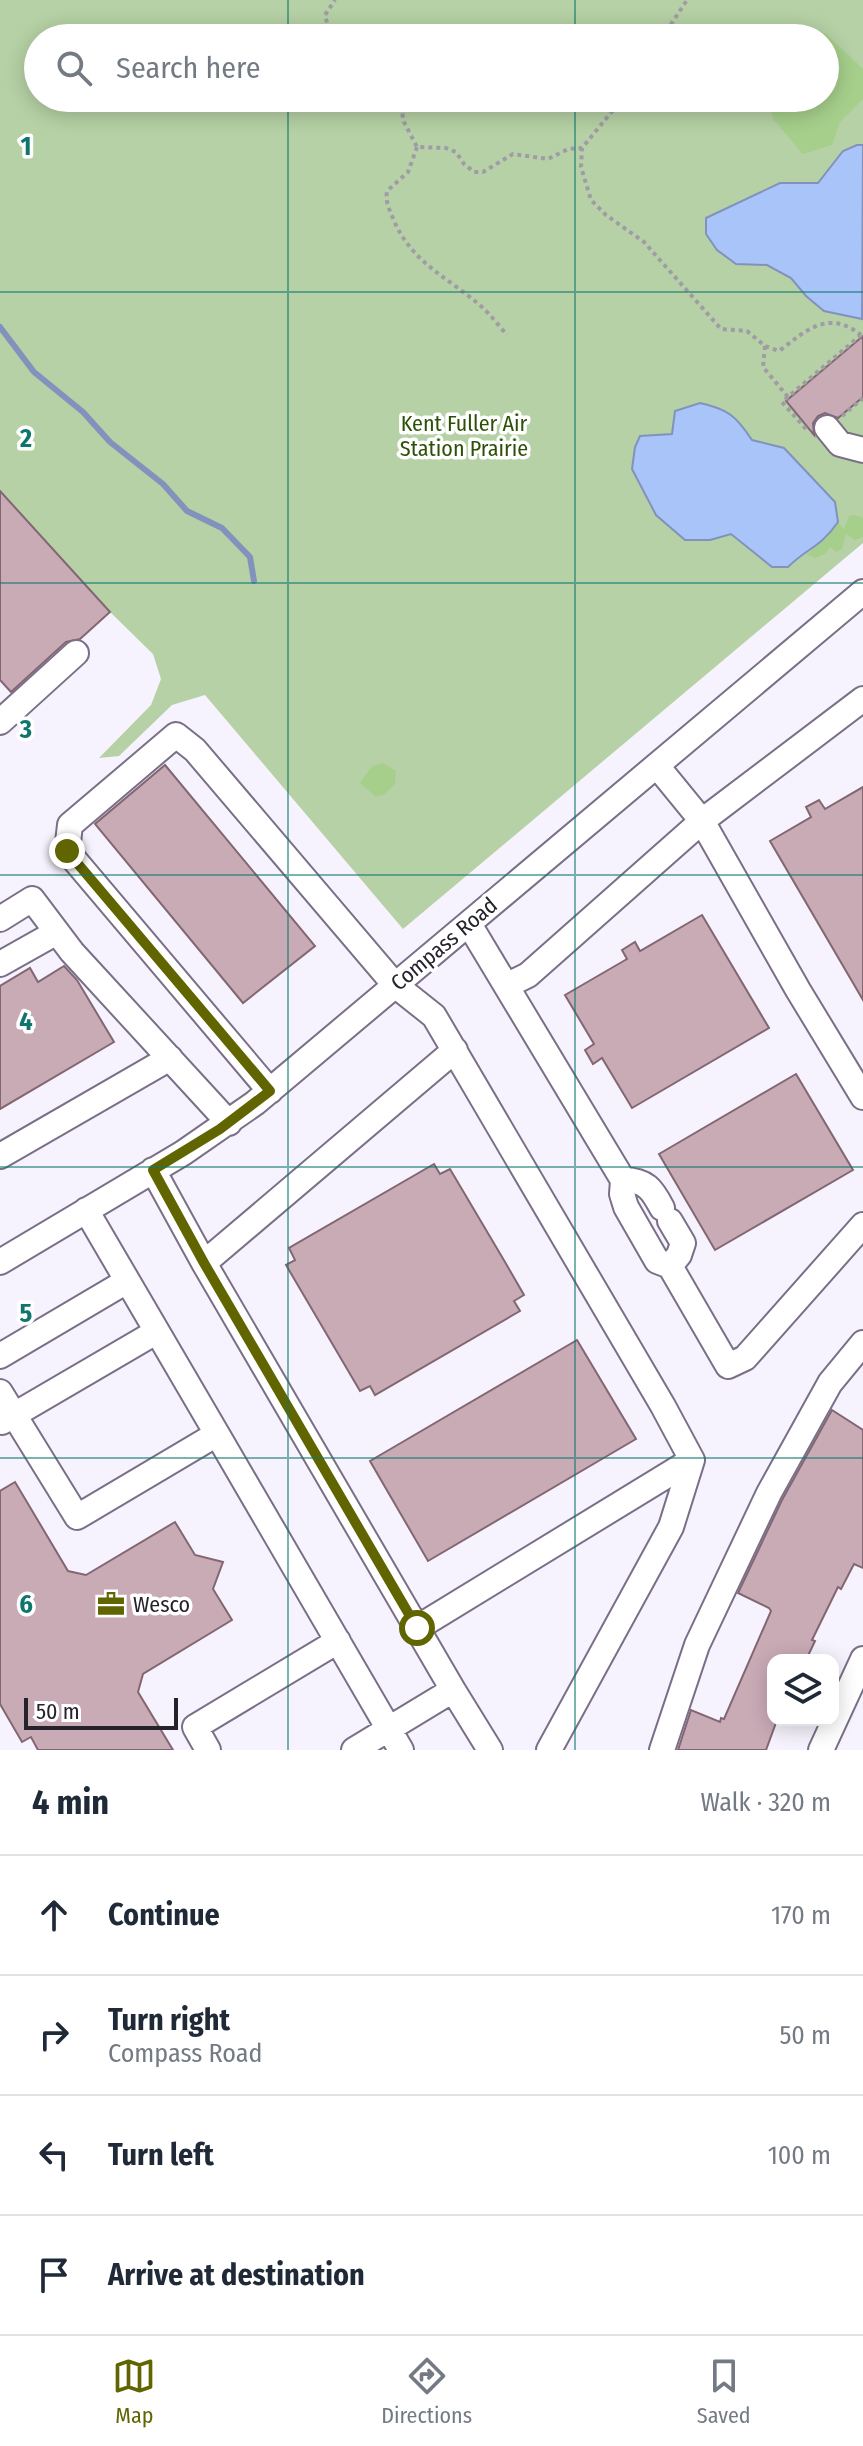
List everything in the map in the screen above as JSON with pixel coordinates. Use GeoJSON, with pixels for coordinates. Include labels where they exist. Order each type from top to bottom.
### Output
{"type":"FeatureCollection","features":[{"type":"Feature","properties":{"kind":"street"},"geometry":{"type":"LineString","coordinates":[[827,428],[840,444],[863,450]]}},
{"type":"Feature","properties":{"kind":"street","name":"Compass Road"},"geometry":{"type":"LineString","coordinates":[[0,1262],[229,1123],[863,592]]}},
{"type":"Feature","properties":{"kind":"street"},"geometry":{"type":"LineString","coordinates":[[0,722],[76,653]]}},
{"type":"Feature","properties":{"kind":"street"},"geometry":{"type":"LineString","coordinates":[[508,985],[528,975],[702,821],[863,699]]}},
{"type":"Feature","properties":{"kind":"street"},"geometry":{"type":"LineString","coordinates":[[270,1091],[67,851],[70,825],[176,735],[195,750],[395,985],[434,1016],[692,1460],[671,1527],[549,1750]]}},
{"type":"Feature","properties":{"kind":"street"},"geometry":{"type":"LineString","coordinates":[[657,766],[702,821],[863,1097]]}},
{"type":"Feature","properties":{"kind":"street"},"geometry":{"type":"LineString","coordinates":[[0,919],[32,899],[72,952],[229,1123]]}},
{"type":"Feature","properties":{"kind":"street"},"geometry":{"type":"LineString","coordinates":[[469,924],[623,1180],[622,1194],[626,1207],[657,1261],[670,1266],[728,1366],[745,1358],[863,1225]]}},
{"type":"Feature","properties":{"kind":"street"},"geometry":{"type":"LineString","coordinates":[[0,964],[57,932]]}},
{"type":"Feature","properties":{"kind":"street"},"geometry":{"type":"LineString","coordinates":[[204,1263],[455,1050]]}},
{"type":"Feature","properties":{"kind":"street"},"geometry":{"type":"LineString","coordinates":[[0,1156],[170,1058]]}},
{"type":"Feature","properties":{"kind":"street"},"geometry":{"type":"LineString","coordinates":[[153,1170],[204,1263],[490,1750]]}},
{"type":"Feature","properties":{"kind":"street"},"geometry":{"type":"LineString","coordinates":[[623,1180],[637,1180],[650,1186],[683,1243],[679,1255],[670,1266]]}},
{"type":"Feature","properties":{"kind":"street"},"geometry":{"type":"LineString","coordinates":[[86,1210],[395,1740]]}},
{"type":"Feature","properties":{"kind":"street"},"geometry":{"type":"LineString","coordinates":[[0,1356],[127,1281]]}},
{"type":"Feature","properties":{"kind":"street"},"geometry":{"type":"LineString","coordinates":[[7,1419],[156,1332]]}},
{"type":"Feature","properties":{"kind":"street"},"geometry":{"type":"LineString","coordinates":[[662,1750],[697,1645],[769,1493],[830,1383],[860,1354]]}},
{"type":"Feature","properties":{"kind":"street"},"geometry":{"type":"LineString","coordinates":[[0,1392],[7,1419],[77,1517],[217,1434]]}},
{"type":"Feature","properties":{"kind":"street"},"geometry":{"type":"LineString","coordinates":[[417,1628],[692,1460]]}},
{"type":"Feature","properties":{"kind":"street"},"geometry":{"type":"LineString","coordinates":[[208,1750],[195,1727],[338,1641]]}},
{"type":"Feature","properties":{"kind":"street"},"geometry":{"type":"LineString","coordinates":[[821,1750],[863,1659]]}},
{"type":"Feature","properties":{"kind":"street"},"geometry":{"type":"LineString","coordinates":[[354,1750],[395,1740],[453,1690]]}},
{"type":"Feature","properties":{"kind":"path"},"geometry":{"type":"LineString","coordinates":[[327,24],[325,15],[335,0]]}},
{"type":"Feature","properties":{"kind":"path"},"geometry":{"type":"LineString","coordinates":[[671,24],[687,0]]}},
{"type":"Feature","properties":{"kind":"path"},"geometry":{"type":"LineString","coordinates":[[402,112],[417,147],[408,172],[387,191],[386,200],[398,228],[411,251],[441,279],[484,309],[507,335]]}},
{"type":"Feature","properties":{"kind":"path"},"geometry":{"type":"LineString","coordinates":[[612,112],[582,148],[581,167],[591,200],[606,215],[644,242],[721,329],[747,331],[765,346],[779,351],[819,324],[830,322],[862,334],[788,397],[763,367],[765,346]]}},
{"type":"Feature","properties":{"kind":"path"},"geometry":{"type":"LineString","coordinates":[[417,147],[446,148],[456,152],[474,172],[483,172],[513,154],[548,159],[568,149],[582,148]]}},
{"type":"Feature","properties":{"kind":"green space","name":"Kent Fuller Air Station Prairie"},"geometry":{"type":"Polygon","coordinates":[[[0,0],[863,0],[863,543],[403,929],[205,695],[172,705],[119,756],[99,758],[151,705],[161,679],[153,654],[110,612],[0,491],[0,0]]]}},
{"type":"Feature","properties":{"kind":"green space"},"geometry":{"type":"Polygon","coordinates":[[[839,46],[863,69],[863,99],[840,122],[832,145],[803,154],[771,112],[839,112],[839,46]]]}},
{"type":"Feature","properties":{"kind":"green space"},"geometry":{"type":"Polygon","coordinates":[[[849,516],[863,518],[863,537],[855,540],[846,534],[842,549],[836,552],[830,547],[825,554],[815,558],[807,554],[825,540],[838,522],[844,529],[849,516]]]}},
{"type":"Feature","properties":{"kind":"green space"},"geometry":{"type":"Polygon","coordinates":[[[383,763],[396,771],[395,784],[385,794],[376,797],[360,783],[372,766],[383,763]]]}},
{"type":"Feature","properties":{"kind":"water"},"geometry":{"type":"Polygon","coordinates":[[[863,145],[862,319],[824,311],[791,278],[767,265],[736,264],[717,250],[706,234],[706,218],[780,183],[818,183],[843,151],[863,145]]]}},
{"type":"Feature","properties":{"kind":"water"},"geometry":{"type":"Polygon","coordinates":[[[700,403],[730,415],[752,440],[784,448],[835,502],[838,522],[825,537],[788,567],[772,567],[731,534],[710,540],[685,540],[656,515],[632,469],[635,447],[640,436],[672,434],[675,411],[700,403]]]}},
{"type":"Feature","properties":{"kind":"building"},"geometry":{"type":"Polygon","coordinates":[[[863,336],[863,397],[838,418],[825,413],[818,416],[813,423],[814,435],[786,401],[863,336]]]}},
{"type":"Feature","properties":{"kind":"building"},"geometry":{"type":"Polygon","coordinates":[[[0,491],[110,612],[80,639],[66,642],[11,692],[0,680],[0,491]]]}},
{"type":"Feature","properties":{"kind":"building"},"geometry":{"type":"Polygon","coordinates":[[[165,765],[315,946],[243,1003],[95,824],[165,765]]]}},
{"type":"Feature","properties":{"kind":"building"},"geometry":{"type":"Polygon","coordinates":[[[863,787],[863,1000],[770,841],[811,817],[806,807],[819,800],[825,809],[863,787]]]}},
{"type":"Feature","properties":{"kind":"building"},"geometry":{"type":"Polygon","coordinates":[[[702,915],[769,1028],[632,1108],[602,1058],[593,1064],[585,1050],[594,1044],[565,995],[627,959],[622,950],[635,942],[640,951],[702,915]]]}},
{"type":"Feature","properties":{"kind":"building"},"geometry":{"type":"Polygon","coordinates":[[[64,966],[77,980],[114,1042],[0,1109],[0,986],[30,968],[38,982],[64,966]]]}},
{"type":"Feature","properties":{"kind":"building"},"geometry":{"type":"Polygon","coordinates":[[[796,1074],[853,1170],[715,1250],[659,1154],[796,1074]]]}},
{"type":"Feature","properties":{"kind":"building"},"geometry":{"type":"Polygon","coordinates":[[[434,1164],[440,1174],[450,1169],[505,1262],[524,1295],[514,1301],[520,1311],[375,1395],[370,1386],[360,1391],[286,1265],[295,1260],[289,1248],[434,1164]]]}},
{"type":"Feature","properties":{"kind":"building"},"geometry":{"type":"Polygon","coordinates":[[[577,1340],[636,1439],[428,1561],[370,1461],[577,1340]]]}},
{"type":"Feature","properties":{"kind":"building"},"geometry":{"type":"Polygon","coordinates":[[[832,1410],[863,1430],[863,1568],[854,1564],[841,1589],[838,1587],[812,1640],[815,1641],[809,1654],[767,1654],[767,1726],[775,1726],[766,1750],[678,1750],[691,1710],[720,1722],[721,1718],[724,1719],[771,1611],[738,1593],[782,1500],[832,1410]]]}},
{"type":"Feature","properties":{"kind":"building","name":"Wesco"},"geometry":{"type":"Polygon","coordinates":[[[15,1482],[68,1571],[86,1575],[175,1522],[195,1555],[223,1562],[213,1589],[232,1620],[143,1674],[138,1692],[173,1750],[38,1750],[31,1737],[22,1742],[0,1704],[0,1491],[15,1482]]]}},
{"type":"Feature","properties":{"kind":"waterway"},"geometry":{"type":"LineString","coordinates":[[0,327],[34,372],[83,412],[110,442],[163,484],[187,511],[222,528],[250,557],[254,581]]}},
{"type":"Feature","properties":{"kind":"place","name":"Wesco"},"geometry":{"type":"Point","coordinates":[111,1604]}},
{"type":"Feature","properties":{"kind":"route"},"geometry":{"type":"LineString","coordinates":[[67,851],[270,1091],[220,1129],[153,1170],[417,1628]]}}]}
